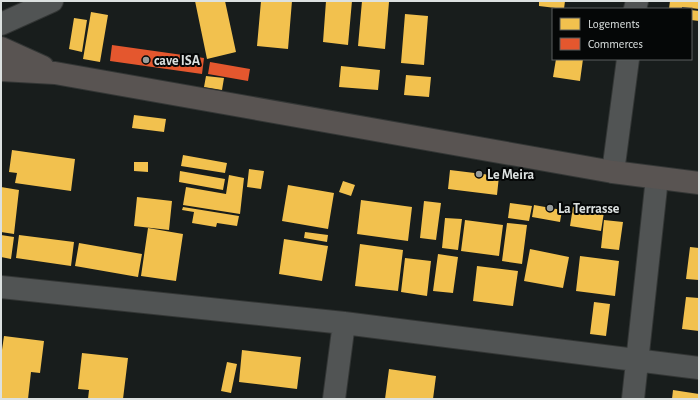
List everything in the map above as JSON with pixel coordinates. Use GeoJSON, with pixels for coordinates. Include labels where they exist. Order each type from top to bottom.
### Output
{"type":"FeatureCollection","features":[{"type":"Feature","properties":{"kind":"main road"},"geometry":{"type":"LineString","coordinates":[[1,48],[55,73]]}},
{"type":"Feature","properties":{"kind":"main road"},"geometry":{"type":"LineString","coordinates":[[1,70],[55,73],[613,172],[699,184]]}},
{"type":"Feature","properties":{"kind":"street"},"geometry":{"type":"LineString","coordinates":[[1,24],[52,1]]}},
{"type":"Feature","properties":{"kind":"street"},"geometry":{"type":"LineString","coordinates":[[613,172],[628,60]]}},
{"type":"Feature","properties":{"kind":"street"},"geometry":{"type":"LineString","coordinates":[[633,399],[657,178]]}},
{"type":"Feature","properties":{"kind":"street"},"geometry":{"type":"LineString","coordinates":[[1,287],[344,323],[699,368]]}},
{"type":"Feature","properties":{"kind":"street"},"geometry":{"type":"LineString","coordinates":[[334,399],[344,323]]}},
{"type":"Feature","properties":{"kind":"building: Logements"},"geometry":{"type":"Polygon","coordinates":[[[195,1],[225,1],[236,52],[207,59],[195,1]]]}},
{"type":"Feature","properties":{"kind":"building: Logements"},"geometry":{"type":"Polygon","coordinates":[[[261,1],[292,1],[288,49],[257,46],[261,1]]]}},
{"type":"Feature","properties":{"kind":"building: Logements"},"geometry":{"type":"Polygon","coordinates":[[[326,1],[352,1],[348,45],[323,42],[326,1]]]}},
{"type":"Feature","properties":{"kind":"building: Logements"},"geometry":{"type":"Polygon","coordinates":[[[362,1],[389,2],[385,49],[358,46],[362,1]]]}},
{"type":"Feature","properties":{"kind":"building: Logements"},"geometry":{"type":"Polygon","coordinates":[[[539,1],[565,1],[564,8],[539,6],[539,1]]]}},
{"type":"Feature","properties":{"kind":"building: Logements"},"geometry":{"type":"Polygon","coordinates":[[[670,1],[699,1],[699,9],[682,7],[669,8],[670,1]]]}},
{"type":"Feature","properties":{"kind":"building: Logements"},"geometry":{"type":"Polygon","coordinates":[[[692,10],[699,11],[699,21],[692,20],[692,10]]]}},
{"type":"Feature","properties":{"kind":"building: Logements"},"geometry":{"type":"Polygon","coordinates":[[[91,12],[108,15],[100,62],[83,59],[91,12]]]}},
{"type":"Feature","properties":{"kind":"building: Logements"},"geometry":{"type":"Polygon","coordinates":[[[405,14],[428,16],[424,65],[401,63],[405,14]]]}},
{"type":"Feature","properties":{"kind":"building: Logements"},"geometry":{"type":"Polygon","coordinates":[[[74,18],[87,20],[82,52],[69,49],[74,18]]]}},
{"type":"Feature","properties":{"kind":"building: Logements"},"geometry":{"type":"Polygon","coordinates":[[[556,60],[583,60],[580,81],[553,77],[556,60]]]}},
{"type":"Feature","properties":{"kind":"building: Logements"},"geometry":{"type":"Polygon","coordinates":[[[341,66],[380,70],[378,90],[339,87],[341,66]]]}},
{"type":"Feature","properties":{"kind":"building: Logements"},"geometry":{"type":"Polygon","coordinates":[[[406,75],[431,77],[429,97],[404,95],[406,75]]]}},
{"type":"Feature","properties":{"kind":"building: Logements"},"geometry":{"type":"Polygon","coordinates":[[[206,76],[224,78],[222,90],[204,87],[206,76]]]}},
{"type":"Feature","properties":{"kind":"building: Logements"},"geometry":{"type":"Polygon","coordinates":[[[134,115],[166,119],[164,132],[132,128],[134,115]]]}},
{"type":"Feature","properties":{"kind":"building: Logements"},"geometry":{"type":"Polygon","coordinates":[[[12,150],[75,159],[71,191],[15,183],[17,173],[9,172],[12,150]]]}},
{"type":"Feature","properties":{"kind":"building: Logements"},"geometry":{"type":"Polygon","coordinates":[[[183,155],[227,163],[225,173],[181,166],[183,155]]]}},
{"type":"Feature","properties":{"kind":"building: Logements"},"geometry":{"type":"Polygon","coordinates":[[[134,162],[148,162],[148,172],[134,171],[134,162]]]}},
{"type":"Feature","properties":{"kind":"building: Logements"},"geometry":{"type":"Polygon","coordinates":[[[249,169],[264,171],[261,189],[247,187],[249,169]]]}},
{"type":"Feature","properties":{"kind":"building: Logements"},"geometry":{"type":"Polygon","coordinates":[[[450,170],[499,176],[497,195],[448,189],[450,170]]]}},
{"type":"Feature","properties":{"kind":"building: Logements"},"geometry":{"type":"Polygon","coordinates":[[[180,171],[225,179],[223,190],[179,182],[180,171]]]}},
{"type":"Feature","properties":{"kind":"building: Logements"},"geometry":{"type":"Polygon","coordinates":[[[229,175],[244,178],[240,214],[183,205],[186,187],[226,194],[229,175]]]}},
{"type":"Feature","properties":{"kind":"building: Logements"},"geometry":{"type":"Polygon","coordinates":[[[343,181],[355,185],[351,196],[339,192],[343,181]]]}},
{"type":"Feature","properties":{"kind":"building: Logements"},"geometry":{"type":"Polygon","coordinates":[[[288,185],[334,193],[328,229],[282,221],[288,185]]]}},
{"type":"Feature","properties":{"kind":"building: Logements"},"geometry":{"type":"Polygon","coordinates":[[[1,187],[19,190],[14,234],[1,232],[1,187]]]}},
{"type":"Feature","properties":{"kind":"building: Logements"},"geometry":{"type":"Polygon","coordinates":[[[137,197],[172,201],[169,230],[134,226],[137,197]]]}},
{"type":"Feature","properties":{"kind":"building: Logements"},"geometry":{"type":"Polygon","coordinates":[[[361,200],[412,207],[408,241],[357,234],[361,200]]]}},
{"type":"Feature","properties":{"kind":"building: Logements"},"geometry":{"type":"Polygon","coordinates":[[[424,201],[441,203],[436,240],[420,238],[424,201]]]}},
{"type":"Feature","properties":{"kind":"building: Logements"},"geometry":{"type":"Polygon","coordinates":[[[510,203],[532,206],[529,221],[508,218],[510,203]]]}},
{"type":"Feature","properties":{"kind":"building: Logements"},"geometry":{"type":"Polygon","coordinates":[[[534,205],[562,210],[560,222],[532,217],[534,205]]]}},
{"type":"Feature","properties":{"kind":"building: Logements"},"geometry":{"type":"Polygon","coordinates":[[[183,207],[239,216],[237,226],[217,223],[216,227],[192,223],[194,212],[182,210],[183,207]]]}},
{"type":"Feature","properties":{"kind":"building: Logements"},"geometry":{"type":"Polygon","coordinates":[[[573,207],[604,212],[601,231],[570,226],[573,207]]]}},
{"type":"Feature","properties":{"kind":"building: Logements"},"geometry":{"type":"Polygon","coordinates":[[[445,218],[462,219],[458,250],[442,248],[445,218]]]}},
{"type":"Feature","properties":{"kind":"building: Logements"},"geometry":{"type":"Polygon","coordinates":[[[465,220],[503,225],[499,256],[461,251],[465,220]]]}},
{"type":"Feature","properties":{"kind":"building: Logements"},"geometry":{"type":"Polygon","coordinates":[[[604,220],[623,222],[619,250],[601,248],[604,220]]]}},
{"type":"Feature","properties":{"kind":"building: Logements"},"geometry":{"type":"Polygon","coordinates":[[[507,223],[527,225],[522,264],[502,261],[507,223]]]}},
{"type":"Feature","properties":{"kind":"building: Logements"},"geometry":{"type":"Polygon","coordinates":[[[148,228],[183,234],[176,281],[141,276],[148,228]]]}},
{"type":"Feature","properties":{"kind":"building: Logements"},"geometry":{"type":"Polygon","coordinates":[[[305,232],[328,235],[327,242],[304,238],[305,232]]]}},
{"type":"Feature","properties":{"kind":"building: Logements"},"geometry":{"type":"Polygon","coordinates":[[[1,235],[14,237],[11,259],[1,257],[1,235]]]}},
{"type":"Feature","properties":{"kind":"building: Logements"},"geometry":{"type":"Polygon","coordinates":[[[19,235],[74,242],[71,266],[16,258],[19,235]]]}},
{"type":"Feature","properties":{"kind":"building: Logements"},"geometry":{"type":"Polygon","coordinates":[[[284,239],[328,246],[322,281],[279,274],[284,239]]]}},
{"type":"Feature","properties":{"kind":"building: Logements"},"geometry":{"type":"Polygon","coordinates":[[[79,243],[142,254],[138,277],[75,266],[79,243]]]}},
{"type":"Feature","properties":{"kind":"building: Logements"},"geometry":{"type":"Polygon","coordinates":[[[360,244],[403,250],[398,291],[355,286],[360,244]]]}},
{"type":"Feature","properties":{"kind":"building: Logements"},"geometry":{"type":"Polygon","coordinates":[[[690,247],[699,248],[699,280],[686,279],[690,247]]]}},
{"type":"Feature","properties":{"kind":"building: Logements"},"geometry":{"type":"Polygon","coordinates":[[[530,249],[569,257],[563,288],[524,281],[530,249]]]}},
{"type":"Feature","properties":{"kind":"building: Logements"},"geometry":{"type":"Polygon","coordinates":[[[438,254],[458,257],[453,293],[433,291],[438,254]]]}},
{"type":"Feature","properties":{"kind":"building: Logements"},"geometry":{"type":"Polygon","coordinates":[[[580,256],[619,261],[615,296],[576,291],[580,256]]]}},
{"type":"Feature","properties":{"kind":"building: Logements"},"geometry":{"type":"Polygon","coordinates":[[[405,258],[431,261],[427,296],[401,292],[405,258]]]}},
{"type":"Feature","properties":{"kind":"building: Logements"},"geometry":{"type":"Polygon","coordinates":[[[477,266],[518,271],[513,306],[473,301],[477,266]]]}},
{"type":"Feature","properties":{"kind":"building: Logements"},"geometry":{"type":"Polygon","coordinates":[[[686,297],[699,298],[699,331],[682,329],[686,297]]]}},
{"type":"Feature","properties":{"kind":"building: Logements"},"geometry":{"type":"Polygon","coordinates":[[[594,302],[610,304],[606,336],[590,334],[594,302]]]}},
{"type":"Feature","properties":{"kind":"building: Logements"},"geometry":{"type":"Polygon","coordinates":[[[4,336],[44,341],[40,373],[31,372],[28,399],[1,399],[1,357],[4,336]]]}},
{"type":"Feature","properties":{"kind":"building: Logements"},"geometry":{"type":"Polygon","coordinates":[[[242,350],[301,357],[297,389],[239,382],[242,350]]]}},
{"type":"Feature","properties":{"kind":"building: Logements"},"geometry":{"type":"Polygon","coordinates":[[[82,353],[128,358],[123,399],[88,399],[89,390],[78,389],[82,353]]]}},
{"type":"Feature","properties":{"kind":"building: Logements"},"geometry":{"type":"Polygon","coordinates":[[[227,362],[237,364],[231,393],[221,391],[227,362]]]}},
{"type":"Feature","properties":{"kind":"building: Logements"},"geometry":{"type":"Polygon","coordinates":[[[389,369],[436,376],[433,399],[385,399],[389,369]]]}},
{"type":"Feature","properties":{"kind":"building: Logements"},"geometry":{"type":"Polygon","coordinates":[[[673,390],[699,394],[699,399],[672,399],[673,390]]]}},
{"type":"Feature","properties":{"kind":"building: Commerces"},"geometry":{"type":"Polygon","coordinates":[[[112,45],[204,58],[202,74],[110,61],[112,45]]]}},
{"type":"Feature","properties":{"kind":"building: Commerces"},"geometry":{"type":"Polygon","coordinates":[[[210,62],[250,69],[248,81],[208,74],[210,62]]]}},
{"type":"Feature","properties":{"kind":"place","name":"cave ISA"},"geometry":{"type":"Point","coordinates":[146,60]}},
{"type":"Feature","properties":{"kind":"place","name":"Le Meira"},"geometry":{"type":"Point","coordinates":[479,174]}},
{"type":"Feature","properties":{"kind":"place","name":"La Terrasse"},"geometry":{"type":"Point","coordinates":[550,208]}}]}
